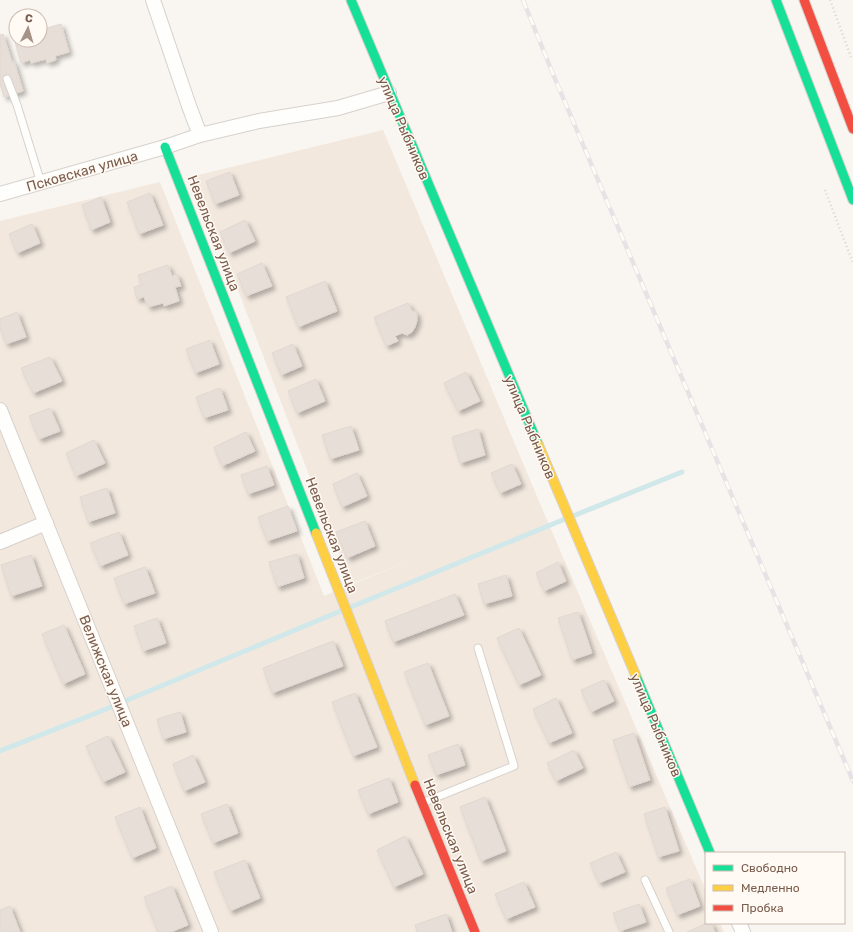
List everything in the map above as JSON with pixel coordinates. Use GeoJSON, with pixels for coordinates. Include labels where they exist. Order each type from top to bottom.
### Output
{"type":"FeatureCollection","features":[{"type":"Feature","properties":{"kind":"street"},"geometry":{"type":"LineString","coordinates":[[153,0],[200,135]]}},
{"type":"Feature","properties":{"kind":"street","name":"улица Рыбников"},"geometry":{"type":"LineString","coordinates":[[351,0],[710,852]]}},
{"type":"Feature","properties":{"kind":"street"},"geometry":{"type":"LineString","coordinates":[[776,0],[853,200]]}},
{"type":"Feature","properties":{"kind":"street"},"geometry":{"type":"LineString","coordinates":[[804,0],[853,129]]}},
{"type":"Feature","properties":{"kind":"street","name":"Псковская улица"},"geometry":{"type":"LineString","coordinates":[[0,194],[165,147],[200,135],[260,121],[338,108],[389,93]]}},
{"type":"Feature","properties":{"kind":"street","name":"Невельская улица"},"geometry":{"type":"LineString","coordinates":[[165,147],[422,803],[475,932]]}},
{"type":"Feature","properties":{"kind":"street","name":"Велижская улица"},"geometry":{"type":"LineString","coordinates":[[0,410],[211,932]]}},
{"type":"Feature","properties":{"kind":"street"},"geometry":{"type":"LineString","coordinates":[[0,542],[46,523]]}},
{"type":"Feature","properties":{"kind":"lane"},"geometry":{"type":"LineString","coordinates":[[7,79],[17,105],[41,183]]}},
{"type":"Feature","properties":{"kind":"lane"},"geometry":{"type":"LineString","coordinates":[[422,803],[514,766],[478,648]]}},
{"type":"Feature","properties":{"kind":"lane"},"geometry":{"type":"LineString","coordinates":[[645,880],[669,932]]}},
{"type":"Feature","properties":{"kind":"path"},"geometry":{"type":"LineString","coordinates":[[830,0],[851,57]]}},
{"type":"Feature","properties":{"kind":"path"},"geometry":{"type":"LineString","coordinates":[[825,190],[853,263]]}},
{"type":"Feature","properties":{"kind":"shaded area"},"geometry":{"type":"Polygon","coordinates":[[[383,130],[541,506],[705,889],[705,924],[720,924],[724,932],[0,932],[0,221],[160,182],[324,596],[416,558],[351,584],[194,176],[383,130]]]}},
{"type":"Feature","properties":{"kind":"building"},"geometry":{"type":"Polygon","coordinates":[[[61,24],[69,52],[55,56],[56,60],[47,63],[46,59],[31,63],[30,60],[21,63],[17,48],[48,48],[48,28],[61,24]]]}},
{"type":"Feature","properties":{"kind":"building"},"geometry":{"type":"Polygon","coordinates":[[[3,34],[12,62],[14,61],[23,91],[4,97],[0,84],[0,35],[3,34]]]}},
{"type":"Feature","properties":{"kind":"building"},"geometry":{"type":"Polygon","coordinates":[[[230,172],[239,195],[215,204],[206,181],[230,172]]]}},
{"type":"Feature","properties":{"kind":"building"},"geometry":{"type":"Polygon","coordinates":[[[150,193],[163,225],[139,234],[127,202],[150,193]]]}},
{"type":"Feature","properties":{"kind":"building"},"geometry":{"type":"Polygon","coordinates":[[[101,197],[110,222],[91,230],[82,205],[101,197]]]}},
{"type":"Feature","properties":{"kind":"building"},"geometry":{"type":"Polygon","coordinates":[[[245,220],[255,241],[229,253],[220,232],[245,220]]]}},
{"type":"Feature","properties":{"kind":"building"},"geometry":{"type":"Polygon","coordinates":[[[32,224],[40,243],[17,253],[9,234],[32,224]]]}},
{"type":"Feature","properties":{"kind":"building"},"geometry":{"type":"Polygon","coordinates":[[[262,263],[272,286],[246,296],[237,274],[262,263]]]}},
{"type":"Feature","properties":{"kind":"building"},"geometry":{"type":"Polygon","coordinates":[[[168,265],[172,276],[177,274],[181,286],[175,287],[179,301],[164,306],[163,303],[148,307],[144,297],[137,299],[134,287],[141,285],[138,275],[168,265]]]}},
{"type":"Feature","properties":{"kind":"building"},"geometry":{"type":"Polygon","coordinates":[[[325,281],[337,311],[298,327],[286,297],[325,281]]]}},
{"type":"Feature","properties":{"kind":"building"},"geometry":{"type":"Polygon","coordinates":[[[408,303],[412,311],[416,312],[417,315],[415,327],[412,332],[407,335],[402,333],[395,336],[398,341],[386,346],[374,317],[408,303]]]}},
{"type":"Feature","properties":{"kind":"building"},"geometry":{"type":"Polygon","coordinates":[[[17,312],[26,337],[6,344],[0,328],[0,319],[17,312]]]}},
{"type":"Feature","properties":{"kind":"building"},"geometry":{"type":"Polygon","coordinates":[[[210,340],[219,364],[195,373],[186,349],[210,340]]]}},
{"type":"Feature","properties":{"kind":"building"},"geometry":{"type":"Polygon","coordinates":[[[293,344],[302,366],[281,375],[272,353],[293,344]]]}},
{"type":"Feature","properties":{"kind":"building"},"geometry":{"type":"Polygon","coordinates":[[[50,357],[62,381],[33,393],[21,368],[50,357]]]}},
{"type":"Feature","properties":{"kind":"building"},"geometry":{"type":"Polygon","coordinates":[[[466,372],[480,401],[458,411],[444,383],[466,372]]]}},
{"type":"Feature","properties":{"kind":"building"},"geometry":{"type":"Polygon","coordinates":[[[316,379],[325,401],[297,413],[288,391],[316,379]]]}},
{"type":"Feature","properties":{"kind":"building"},"geometry":{"type":"Polygon","coordinates":[[[220,388],[228,410],[204,418],[196,397],[220,388]]]}},
{"type":"Feature","properties":{"kind":"building"},"geometry":{"type":"Polygon","coordinates":[[[50,408],[60,431],[39,439],[29,416],[50,408]]]}},
{"type":"Feature","properties":{"kind":"building"},"geometry":{"type":"Polygon","coordinates":[[[351,426],[359,450],[330,459],[322,435],[351,426]]]}},
{"type":"Feature","properties":{"kind":"building"},"geometry":{"type":"Polygon","coordinates":[[[478,429],[485,455],[460,463],[452,437],[478,429]]]}},
{"type":"Feature","properties":{"kind":"building"},"geometry":{"type":"Polygon","coordinates":[[[246,432],[255,451],[222,466],[214,447],[246,432]]]}},
{"type":"Feature","properties":{"kind":"building"},"geometry":{"type":"Polygon","coordinates":[[[94,440],[105,463],[76,476],[66,453],[94,440]]]}},
{"type":"Feature","properties":{"kind":"building"},"geometry":{"type":"Polygon","coordinates":[[[512,464],[521,484],[500,493],[491,473],[512,464]]]}},
{"type":"Feature","properties":{"kind":"building"},"geometry":{"type":"Polygon","coordinates":[[[267,466],[274,485],[248,494],[241,475],[267,466]]]}},
{"type":"Feature","properties":{"kind":"building"},"geometry":{"type":"Polygon","coordinates":[[[357,473],[367,496],[342,507],[333,484],[357,473]]]}},
{"type":"Feature","properties":{"kind":"building"},"geometry":{"type":"Polygon","coordinates":[[[107,488],[115,513],[88,522],[80,497],[107,488]]]}},
{"type":"Feature","properties":{"kind":"building"},"geometry":{"type":"Polygon","coordinates":[[[288,506],[297,531],[267,541],[258,517],[288,506]]]}},
{"type":"Feature","properties":{"kind":"building"},"geometry":{"type":"Polygon","coordinates":[[[365,521],[375,546],[347,558],[336,532],[365,521]]]}},
{"type":"Feature","properties":{"kind":"building"},"geometry":{"type":"Polygon","coordinates":[[[119,532],[128,555],[100,566],[90,543],[119,532]]]}},
{"type":"Feature","properties":{"kind":"building"},"geometry":{"type":"Polygon","coordinates":[[[297,554],[304,578],[277,587],[269,562],[297,554]]]}},
{"type":"Feature","properties":{"kind":"building"},"geometry":{"type":"Polygon","coordinates":[[[31,555],[42,586],[11,596],[1,565],[31,555]]]}},
{"type":"Feature","properties":{"kind":"building"},"geometry":{"type":"Polygon","coordinates":[[[558,562],[566,581],[544,591],[536,573],[558,562]]]}},
{"type":"Feature","properties":{"kind":"building"},"geometry":{"type":"Polygon","coordinates":[[[145,567],[155,593],[124,604],[114,578],[145,567]]]}},
{"type":"Feature","properties":{"kind":"building"},"geometry":{"type":"Polygon","coordinates":[[[506,575],[512,596],[484,604],[478,584],[506,575]]]}},
{"type":"Feature","properties":{"kind":"building"},"geometry":{"type":"Polygon","coordinates":[[[455,594],[464,615],[393,642],[385,621],[455,594]]]}},
{"type":"Feature","properties":{"kind":"building"},"geometry":{"type":"Polygon","coordinates":[[[578,612],[592,653],[572,660],[558,618],[578,612]]]}},
{"type":"Feature","properties":{"kind":"building"},"geometry":{"type":"Polygon","coordinates":[[[157,618],[166,643],[143,651],[134,626],[157,618]]]}},
{"type":"Feature","properties":{"kind":"building"},"geometry":{"type":"Polygon","coordinates":[[[64,625],[85,674],[63,684],[42,634],[64,625]]]}},
{"type":"Feature","properties":{"kind":"building"},"geometry":{"type":"Polygon","coordinates":[[[519,628],[541,675],[519,685],[497,638],[519,628]]]}},
{"type":"Feature","properties":{"kind":"building"},"geometry":{"type":"Polygon","coordinates":[[[333,641],[343,666],[272,693],[263,668],[333,641]]]}},
{"type":"Feature","properties":{"kind":"building"},"geometry":{"type":"Polygon","coordinates":[[[428,663],[449,716],[425,725],[404,672],[428,663]]]}},
{"type":"Feature","properties":{"kind":"building"},"geometry":{"type":"Polygon","coordinates":[[[604,680],[614,701],[591,712],[581,690],[604,680]]]}},
{"type":"Feature","properties":{"kind":"building"},"geometry":{"type":"Polygon","coordinates":[[[355,693],[377,747],[353,756],[332,702],[355,693]]]}},
{"type":"Feature","properties":{"kind":"building"},"geometry":{"type":"Polygon","coordinates":[[[556,698],[572,733],[549,743],[533,709],[556,698]]]}},
{"type":"Feature","properties":{"kind":"building"},"geometry":{"type":"Polygon","coordinates":[[[180,712],[186,732],[163,739],[157,719],[180,712]]]}},
{"type":"Feature","properties":{"kind":"building"},"geometry":{"type":"Polygon","coordinates":[[[634,733],[650,780],[629,787],[613,740],[634,733]]]}},
{"type":"Feature","properties":{"kind":"building"},"geometry":{"type":"Polygon","coordinates":[[[108,736],[125,772],[103,782],[86,746],[108,736]]]}},
{"type":"Feature","properties":{"kind":"building"},"geometry":{"type":"Polygon","coordinates":[[[458,744],[465,765],[436,775],[428,755],[458,744]]]}},
{"type":"Feature","properties":{"kind":"building"},"geometry":{"type":"Polygon","coordinates":[[[574,750],[583,768],[556,781],[547,763],[574,750]]]}},
{"type":"Feature","properties":{"kind":"building"},"geometry":{"type":"Polygon","coordinates":[[[193,755],[205,782],[184,791],[173,764],[193,755]]]}},
{"type":"Feature","properties":{"kind":"building"},"geometry":{"type":"Polygon","coordinates":[[[389,778],[398,802],[368,814],[358,790],[389,778]]]}},
{"type":"Feature","properties":{"kind":"building"},"geometry":{"type":"Polygon","coordinates":[[[485,797],[506,851],[481,861],[460,807],[485,797]]]}},
{"type":"Feature","properties":{"kind":"building"},"geometry":{"type":"Polygon","coordinates":[[[227,804],[238,833],[213,843],[201,814],[227,804]]]}},
{"type":"Feature","properties":{"kind":"building"},"geometry":{"type":"Polygon","coordinates":[[[140,807],[156,848],[132,858],[115,817],[140,807]]]}},
{"type":"Feature","properties":{"kind":"building"},"geometry":{"type":"Polygon","coordinates":[[[665,807],[679,851],[658,857],[644,814],[665,807]]]}},
{"type":"Feature","properties":{"kind":"building"},"geometry":{"type":"Polygon","coordinates":[[[405,836],[423,874],[394,887],[377,850],[405,836]]]}},
{"type":"Feature","properties":{"kind":"building"},"geometry":{"type":"Polygon","coordinates":[[[616,852],[625,872],[599,883],[590,863],[616,852]]]}},
{"type":"Feature","properties":{"kind":"building"},"geometry":{"type":"Polygon","coordinates":[[[245,860],[260,898],[230,911],[214,872],[245,860]]]}},
{"type":"Feature","properties":{"kind":"building"},"geometry":{"type":"Polygon","coordinates":[[[690,879],[700,906],[677,915],[666,888],[690,879]]]}},
{"type":"Feature","properties":{"kind":"building"},"geometry":{"type":"Polygon","coordinates":[[[524,882],[535,907],[506,919],[495,894],[524,882]]]}},
{"type":"Feature","properties":{"kind":"building"},"geometry":{"type":"Polygon","coordinates":[[[172,886],[188,925],[171,932],[158,932],[144,897],[172,886]]]}},
{"type":"Feature","properties":{"kind":"building"},"geometry":{"type":"Polygon","coordinates":[[[639,904],[646,922],[620,931],[613,913],[639,904]]]}},
{"type":"Feature","properties":{"kind":"building"},"geometry":{"type":"Polygon","coordinates":[[[10,906],[20,932],[0,932],[0,910],[10,906]]]}},
{"type":"Feature","properties":{"kind":"building"},"geometry":{"type":"Polygon","coordinates":[[[446,914],[452,932],[417,932],[415,925],[446,914]]]}},
{"type":"Feature","properties":{"kind":"building"},"geometry":{"type":"Polygon","coordinates":[[[705,924],[711,924],[715,932],[687,932],[705,924]]]}},
{"type":"Feature","properties":{"kind":"waterway"},"geometry":{"type":"LineString","coordinates":[[573,516],[682,472]]}},
{"type":"Feature","properties":{"kind":"waterway"},"geometry":{"type":"LineString","coordinates":[[351,607],[565,519]]}},
{"type":"Feature","properties":{"kind":"waterway"},"geometry":{"type":"LineString","coordinates":[[0,751],[94,714],[343,610]]}},
{"type":"Feature","properties":{"kind":"railway"},"geometry":{"type":"LineString","coordinates":[[523,0],[853,781]]}},
{"type":"Feature","properties":{"kind":"traffic: fast"},"geometry":{"type":"LineString","coordinates":[[351,0],[538,444]]}},
{"type":"Feature","properties":{"kind":"traffic: fast"},"geometry":{"type":"LineString","coordinates":[[776,0],[853,200]]}},
{"type":"Feature","properties":{"kind":"traffic: fast"},"geometry":{"type":"LineString","coordinates":[[165,147],[316,533]]}},
{"type":"Feature","properties":{"kind":"traffic: fast"},"geometry":{"type":"LineString","coordinates":[[636,676],[710,852]]}},
{"type":"Feature","properties":{"kind":"traffic: slow"},"geometry":{"type":"LineString","coordinates":[[538,444],[636,676]]}},
{"type":"Feature","properties":{"kind":"traffic: slow"},"geometry":{"type":"LineString","coordinates":[[316,533],[415,785]]}},
{"type":"Feature","properties":{"kind":"traffic: jam"},"geometry":{"type":"LineString","coordinates":[[804,0],[853,129]]}},
{"type":"Feature","properties":{"kind":"traffic: jam"},"geometry":{"type":"LineString","coordinates":[[415,785],[475,932]]}}]}
